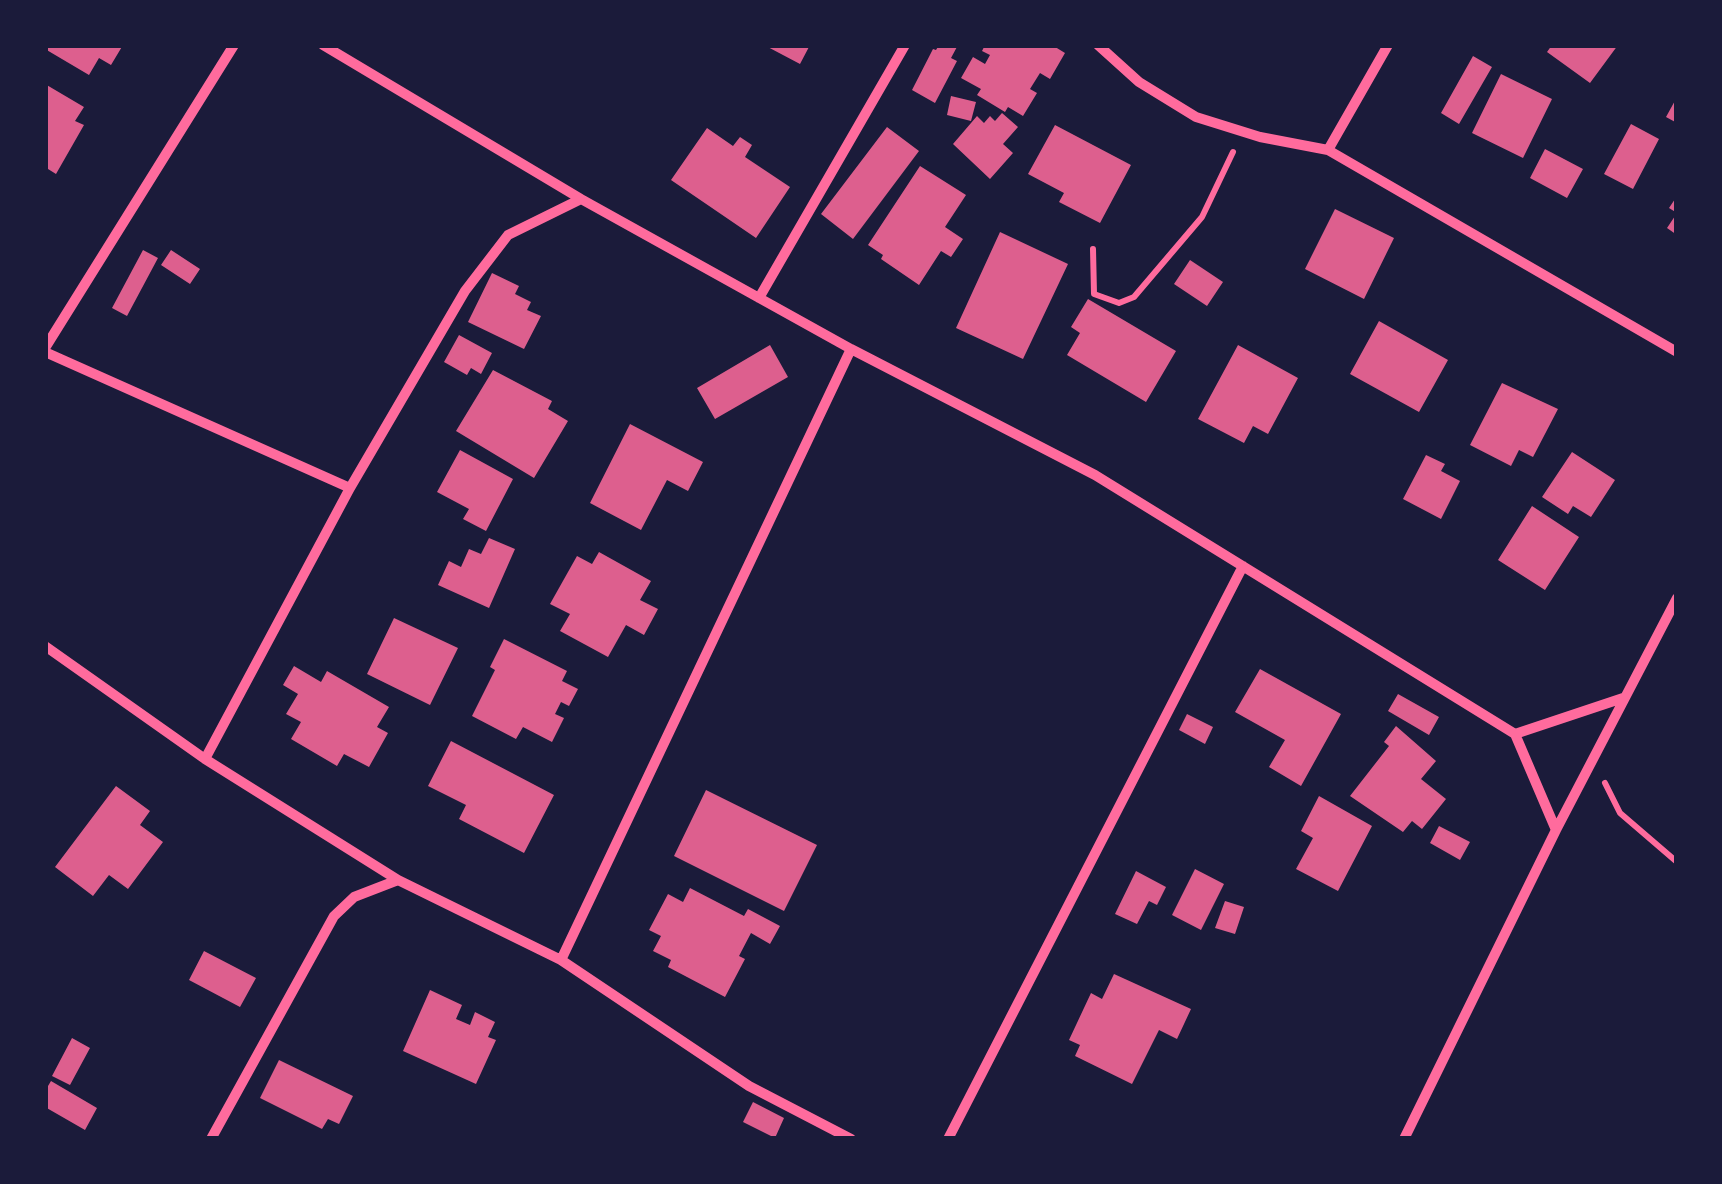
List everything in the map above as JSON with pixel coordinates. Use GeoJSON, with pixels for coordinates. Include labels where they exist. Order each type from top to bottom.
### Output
{"type":"FeatureCollection","features":[{"type":"Feature","properties":{"kind":"street"},"geometry":{"type":"LineString","coordinates":[[234,45],[45,350],[350,488]]}},
{"type":"Feature","properties":{"kind":"street"},"geometry":{"type":"LineString","coordinates":[[323,45],[580,199],[851,349],[1095,475],[1515,734],[1556,830]]}},
{"type":"Feature","properties":{"kind":"street"},"geometry":{"type":"LineString","coordinates":[[759,298],[904,45]]}},
{"type":"Feature","properties":{"kind":"street"},"geometry":{"type":"LineString","coordinates":[[1098,45],[1139,82],[1196,117],[1260,137],[1328,150],[1677,352]]}},
{"type":"Feature","properties":{"kind":"street"},"geometry":{"type":"LineString","coordinates":[[1328,150],[1388,45]]}},
{"type":"Feature","properties":{"kind":"street"},"geometry":{"type":"LineString","coordinates":[[205,760],[350,488],[465,291],[508,235],[580,199]]}},
{"type":"Feature","properties":{"kind":"street"},"geometry":{"type":"LineString","coordinates":[[561,960],[851,349]]}},
{"type":"Feature","properties":{"kind":"street"},"geometry":{"type":"LineString","coordinates":[[948,1139],[1242,566]]}},
{"type":"Feature","properties":{"kind":"street"},"geometry":{"type":"LineString","coordinates":[[1404,1139],[1556,830],[1677,598]]}},
{"type":"Feature","properties":{"kind":"street"},"geometry":{"type":"LineString","coordinates":[[45,646],[205,760],[398,880],[561,960],[749,1086],[851,1139]]}},
{"type":"Feature","properties":{"kind":"street"},"geometry":{"type":"LineString","coordinates":[[1515,734],[1623,698]]}},
{"type":"Feature","properties":{"kind":"street"},"geometry":{"type":"LineString","coordinates":[[211,1139],[334,916],[354,897],[398,880]]}},
{"type":"Feature","properties":{"kind":"path"},"geometry":{"type":"LineString","coordinates":[[1093,249],[1094,294],[1119,303],[1134,297],[1202,217],[1232,152],[1260,137]]}},
{"type":"Feature","properties":{"kind":"path"},"geometry":{"type":"LineString","coordinates":[[1593,758],[1620,814],[1677,862]]}},
{"type":"Feature","properties":{"kind":"building"},"geometry":{"type":"Polygon","coordinates":[[[45,45],[123,45],[111,65],[99,58],[89,75],[45,49],[45,45]]]}},
{"type":"Feature","properties":{"kind":"building"},"geometry":{"type":"Polygon","coordinates":[[[764,45],[810,45],[800,64],[764,45]]]}},
{"type":"Feature","properties":{"kind":"building"},"geometry":{"type":"Polygon","coordinates":[[[939,45],[958,45],[951,58],[957,61],[935,103],[912,90],[933,49],[939,45]]]}},
{"type":"Feature","properties":{"kind":"building"},"geometry":{"type":"Polygon","coordinates":[[[985,45],[1052,45],[1065,53],[1050,79],[1040,73],[1030,89],[1037,93],[1023,116],[1008,107],[1005,112],[977,95],[981,89],[961,78],[973,57],[985,64],[990,55],[982,51],[985,45]]]}},
{"type":"Feature","properties":{"kind":"building"},"geometry":{"type":"Polygon","coordinates":[[[1552,45],[1618,45],[1590,83],[1547,52],[1552,45]]]}},
{"type":"Feature","properties":{"kind":"building"},"geometry":{"type":"Polygon","coordinates":[[[1473,56],[1492,67],[1459,124],[1441,113],[1473,56]]]}},
{"type":"Feature","properties":{"kind":"building"},"geometry":{"type":"Polygon","coordinates":[[[1501,74],[1552,99],[1523,158],[1472,133],[1501,74]]]}},
{"type":"Feature","properties":{"kind":"building"},"geometry":{"type":"Polygon","coordinates":[[[45,84],[84,107],[75,121],[84,125],[56,174],[48,169],[45,175],[45,84]]]}},
{"type":"Feature","properties":{"kind":"building"},"geometry":{"type":"Polygon","coordinates":[[[951,96],[976,102],[971,121],[947,115],[951,96]]]}},
{"type":"Feature","properties":{"kind":"building"},"geometry":{"type":"Polygon","coordinates":[[[1677,97],[1677,123],[1666,117],[1677,97]]]}},
{"type":"Feature","properties":{"kind":"building"},"geometry":{"type":"Polygon","coordinates":[[[1002,113],[1018,127],[1003,144],[1013,153],[990,179],[953,144],[977,116],[984,123],[990,116],[995,121],[1002,113]]]}},
{"type":"Feature","properties":{"kind":"building"},"geometry":{"type":"Polygon","coordinates":[[[1631,124],[1659,139],[1633,189],[1604,174],[1631,124]]]}},
{"type":"Feature","properties":{"kind":"building"},"geometry":{"type":"Polygon","coordinates":[[[1055,125],[1131,165],[1100,223],[1059,202],[1064,193],[1028,174],[1055,125]]]}},
{"type":"Feature","properties":{"kind":"building"},"geometry":{"type":"Polygon","coordinates":[[[887,127],[919,151],[853,239],[821,214],[887,127]]]}},
{"type":"Feature","properties":{"kind":"building"},"geometry":{"type":"Polygon","coordinates":[[[707,128],[733,146],[740,137],[752,145],[745,157],[790,187],[756,238],[671,180],[707,128]]]}},
{"type":"Feature","properties":{"kind":"building"},"geometry":{"type":"Polygon","coordinates":[[[1545,149],[1583,169],[1567,198],[1530,178],[1545,149]]]}},
{"type":"Feature","properties":{"kind":"building"},"geometry":{"type":"Polygon","coordinates":[[[920,166],[966,195],[945,227],[963,239],[951,257],[941,251],[919,285],[868,245],[920,166]]]}},
{"type":"Feature","properties":{"kind":"building"},"geometry":{"type":"Polygon","coordinates":[[[1677,196],[1677,213],[1669,208],[1677,196]]]}},
{"type":"Feature","properties":{"kind":"building"},"geometry":{"type":"Polygon","coordinates":[[[1335,209],[1394,238],[1364,299],[1305,269],[1335,209]]]}},
{"type":"Feature","properties":{"kind":"building"},"geometry":{"type":"Polygon","coordinates":[[[1677,213],[1677,235],[1667,228],[1677,213]]]}},
{"type":"Feature","properties":{"kind":"building"},"geometry":{"type":"Polygon","coordinates":[[[1000,232],[1068,264],[1023,359],[956,328],[1000,232]]]}},
{"type":"Feature","properties":{"kind":"building"},"geometry":{"type":"Polygon","coordinates":[[[143,250],[158,258],[127,316],[112,308],[143,250]]]}},
{"type":"Feature","properties":{"kind":"building"},"geometry":{"type":"Polygon","coordinates":[[[171,250],[200,269],[190,284],[161,265],[171,250]]]}},
{"type":"Feature","properties":{"kind":"building"},"geometry":{"type":"Polygon","coordinates":[[[1190,260],[1223,282],[1207,306],[1174,284],[1190,260]]]}},
{"type":"Feature","properties":{"kind":"building"},"geometry":{"type":"Polygon","coordinates":[[[492,273],[519,286],[515,294],[531,302],[527,310],[541,316],[524,349],[468,322],[492,273]]]}},
{"type":"Feature","properties":{"kind":"building"},"geometry":{"type":"Polygon","coordinates":[[[1088,299],[1176,351],[1146,402],[1067,355],[1080,333],[1071,327],[1088,299]]]}},
{"type":"Feature","properties":{"kind":"building"},"geometry":{"type":"Polygon","coordinates":[[[1379,321],[1448,360],[1419,412],[1350,374],[1379,321]]]}},
{"type":"Feature","properties":{"kind":"building"},"geometry":{"type":"Polygon","coordinates":[[[459,335],[492,353],[481,374],[471,368],[467,375],[444,362],[459,335]]]}},
{"type":"Feature","properties":{"kind":"building"},"geometry":{"type":"Polygon","coordinates":[[[770,345],[788,377],[715,419],[697,388],[770,345]]]}},
{"type":"Feature","properties":{"kind":"building"},"geometry":{"type":"Polygon","coordinates":[[[1238,345],[1298,378],[1268,434],[1253,426],[1244,443],[1198,419],[1238,345]]]}},
{"type":"Feature","properties":{"kind":"building"},"geometry":{"type":"Polygon","coordinates":[[[493,370],[552,401],[548,409],[568,421],[534,478],[456,431],[493,370]]]}},
{"type":"Feature","properties":{"kind":"building"},"geometry":{"type":"Polygon","coordinates":[[[1502,383],[1558,409],[1533,457],[1519,450],[1511,466],[1470,445],[1502,383]]]}},
{"type":"Feature","properties":{"kind":"building"},"geometry":{"type":"Polygon","coordinates":[[[630,424],[703,462],[688,491],[667,480],[641,530],[590,503],[630,424]]]}},
{"type":"Feature","properties":{"kind":"building"},"geometry":{"type":"Polygon","coordinates":[[[460,450],[513,479],[486,531],[463,519],[469,509],[437,492],[460,450]]]}},
{"type":"Feature","properties":{"kind":"building"},"geometry":{"type":"Polygon","coordinates":[[[1572,452],[1615,480],[1591,517],[1573,506],[1568,514],[1542,497],[1572,452]]]}},
{"type":"Feature","properties":{"kind":"building"},"geometry":{"type":"Polygon","coordinates":[[[1426,455],[1445,464],[1441,471],[1460,481],[1441,519],[1403,499],[1426,455]]]}},
{"type":"Feature","properties":{"kind":"building"},"geometry":{"type":"Polygon","coordinates":[[[1532,506],[1579,537],[1545,590],[1498,560],[1532,506]]]}},
{"type":"Feature","properties":{"kind":"building"},"geometry":{"type":"Polygon","coordinates":[[[489,538],[515,549],[489,608],[438,585],[449,561],[461,567],[469,549],[481,554],[489,538]]]}},
{"type":"Feature","properties":{"kind":"building"},"geometry":{"type":"Polygon","coordinates":[[[599,552],[651,581],[640,600],[658,609],[644,635],[626,625],[608,657],[560,631],[570,614],[550,604],[577,556],[592,564],[599,552]]]}},
{"type":"Feature","properties":{"kind":"building"},"geometry":{"type":"Polygon","coordinates":[[[394,618],[458,648],[430,705],[367,674],[394,618]]]}},
{"type":"Feature","properties":{"kind":"building"},"geometry":{"type":"Polygon","coordinates":[[[504,639],[567,671],[562,681],[578,689],[569,706],[561,702],[555,714],[564,718],[552,742],[523,727],[516,739],[472,716],[495,670],[490,667],[504,639]]]}},
{"type":"Feature","properties":{"kind":"building"},"geometry":{"type":"Polygon","coordinates":[[[294,666],[321,682],[327,671],[389,707],[377,727],[388,733],[369,767],[344,754],[337,766],[291,739],[301,722],[286,714],[298,694],[283,685],[294,666]]]}},
{"type":"Feature","properties":{"kind":"building"},"geometry":{"type":"Polygon","coordinates":[[[1260,669],[1341,714],[1301,786],[1269,767],[1285,740],[1235,712],[1260,669]]]}},
{"type":"Feature","properties":{"kind":"building"},"geometry":{"type":"Polygon","coordinates":[[[1398,694],[1439,717],[1429,735],[1388,711],[1398,694]]]}},
{"type":"Feature","properties":{"kind":"building"},"geometry":{"type":"Polygon","coordinates":[[[1187,714],[1213,727],[1205,744],[1179,730],[1187,714]]]}},
{"type":"Feature","properties":{"kind":"building"},"geometry":{"type":"Polygon","coordinates":[[[1396,726],[1436,761],[1421,779],[1446,799],[1422,829],[1412,821],[1403,832],[1350,796],[1389,746],[1384,742],[1396,726]]]}},
{"type":"Feature","properties":{"kind":"building"},"geometry":{"type":"Polygon","coordinates":[[[451,741],[554,795],[524,853],[459,819],[466,805],[428,786],[451,741]]]}},
{"type":"Feature","properties":{"kind":"building"},"geometry":{"type":"Polygon","coordinates":[[[116,786],[150,811],[140,825],[163,842],[128,889],[109,875],[93,896],[55,867],[116,786]]]}},
{"type":"Feature","properties":{"kind":"building"},"geometry":{"type":"Polygon","coordinates":[[[706,790],[817,845],[784,911],[674,856],[706,790]]]}},
{"type":"Feature","properties":{"kind":"building"},"geometry":{"type":"Polygon","coordinates":[[[1319,796],[1372,826],[1338,891],[1296,869],[1313,838],[1301,831],[1319,796]]]}},
{"type":"Feature","properties":{"kind":"building"},"geometry":{"type":"Polygon","coordinates":[[[1439,826],[1470,842],[1460,860],[1430,843],[1439,826]]]}},
{"type":"Feature","properties":{"kind":"building"},"geometry":{"type":"Polygon","coordinates":[[[1195,869],[1224,884],[1201,930],[1172,915],[1195,869]]]}},
{"type":"Feature","properties":{"kind":"building"},"geometry":{"type":"Polygon","coordinates":[[[1136,871],[1166,887],[1157,905],[1149,901],[1137,924],[1115,914],[1136,871]]]}},
{"type":"Feature","properties":{"kind":"building"},"geometry":{"type":"Polygon","coordinates":[[[690,888],[744,916],[748,909],[780,926],[770,944],[751,933],[739,956],[745,959],[725,997],[668,967],[671,960],[653,951],[661,936],[649,930],[668,894],[683,902],[690,888]]]}},
{"type":"Feature","properties":{"kind":"building"},"geometry":{"type":"Polygon","coordinates":[[[1225,901],[1244,907],[1235,934],[1215,928],[1225,901]]]}},
{"type":"Feature","properties":{"kind":"building"},"geometry":{"type":"Polygon","coordinates":[[[204,951],[256,978],[240,1007],[189,980],[204,951]]]}},
{"type":"Feature","properties":{"kind":"building"},"geometry":{"type":"Polygon","coordinates":[[[1114,974],[1191,1009],[1177,1039],[1159,1030],[1132,1084],[1075,1056],[1080,1045],[1069,1040],[1091,993],[1102,999],[1114,974]]]}},
{"type":"Feature","properties":{"kind":"building"},"geometry":{"type":"Polygon","coordinates":[[[430,990],[462,1005],[456,1019],[470,1025],[475,1012],[495,1022],[488,1037],[496,1040],[476,1084],[403,1051],[430,990]]]}},
{"type":"Feature","properties":{"kind":"building"},"geometry":{"type":"Polygon","coordinates":[[[72,1038],[90,1048],[70,1085],[52,1076],[72,1038]]]}},
{"type":"Feature","properties":{"kind":"building"},"geometry":{"type":"Polygon","coordinates":[[[279,1060],[353,1096],[339,1124],[328,1119],[322,1129],[260,1098],[279,1060]]]}},
{"type":"Feature","properties":{"kind":"building"},"geometry":{"type":"Polygon","coordinates":[[[51,1081],[97,1108],[85,1130],[45,1107],[45,1091],[51,1081]]]}},
{"type":"Feature","properties":{"kind":"building"},"geometry":{"type":"Polygon","coordinates":[[[753,1102],[784,1118],[775,1138],[743,1122],[753,1102]]]}}]}
